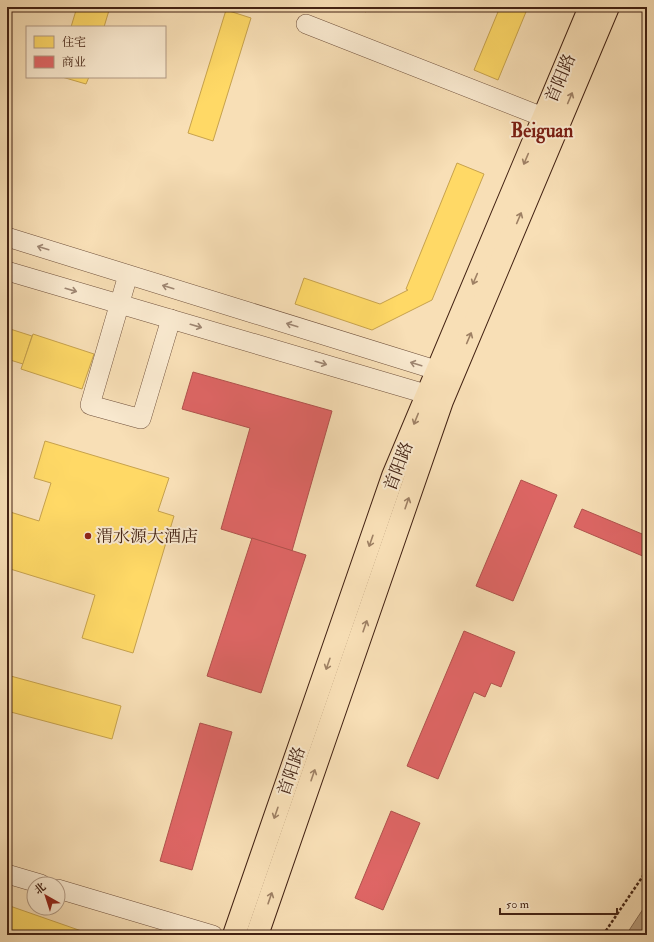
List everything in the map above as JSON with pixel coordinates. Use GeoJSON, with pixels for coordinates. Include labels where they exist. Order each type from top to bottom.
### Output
{"type":"FeatureCollection","features":[{"type":"Feature","properties":{"kind":"main road","name":"首阳路"},"geometry":{"type":"LineString","coordinates":[[445,372],[544,117],[590,7]]}},
{"type":"Feature","properties":{"kind":"main road","name":"首阳路"},"geometry":{"type":"LineString","coordinates":[[257,935],[434,398],[608,7]]}},
{"type":"Feature","properties":{"kind":"main road","name":"首阳路"},"geometry":{"type":"LineString","coordinates":[[234,935],[393,476],[434,398]]}},
{"type":"Feature","properties":{"kind":"street"},"geometry":{"type":"LineString","coordinates":[[306,24],[544,117]]}},
{"type":"Feature","properties":{"kind":"street"},"geometry":{"type":"LineString","coordinates":[[7,237],[445,372]]}},
{"type":"Feature","properties":{"kind":"street"},"geometry":{"type":"LineString","coordinates":[[7,271],[434,398]]}},
{"type":"Feature","properties":{"kind":"street"},"geometry":{"type":"LineString","coordinates":[[128,275],[118,304],[90,404],[141,419],[171,319]]}},
{"type":"Feature","properties":{"kind":"street"},"geometry":{"type":"LineString","coordinates":[[7,874],[26,880]]}},
{"type":"Feature","properties":{"kind":"street"},"geometry":{"type":"LineString","coordinates":[[66,891],[213,935]]}},
{"type":"Feature","properties":{"kind":"path"},"geometry":{"type":"LineString","coordinates":[[604,935],[647,870]]}},
{"type":"Feature","properties":{"kind":"shaded area"},"geometry":{"type":"Polygon","coordinates":[[[647,903],[647,935],[626,935],[647,903]]]}},
{"type":"Feature","properties":{"kind":"building: 住宅"},"geometry":{"type":"Polygon","coordinates":[[[77,7],[110,7],[104,26],[71,26],[77,7]]]}},
{"type":"Feature","properties":{"kind":"building: 住宅"},"geometry":{"type":"Polygon","coordinates":[[[352,7],[368,7],[366,12],[352,7]]]}},
{"type":"Feature","properties":{"kind":"building: 住宅"},"geometry":{"type":"Polygon","coordinates":[[[500,7],[528,7],[498,80],[474,70],[500,7]]]}},
{"type":"Feature","properties":{"kind":"building: 住宅"},"geometry":{"type":"Polygon","coordinates":[[[226,10],[251,18],[213,141],[188,133],[226,10]]]}},
{"type":"Feature","properties":{"kind":"building: 住宅"},"geometry":{"type":"Polygon","coordinates":[[[65,78],[89,78],[86,84],[65,78]]]}},
{"type":"Feature","properties":{"kind":"building: 住宅"},"geometry":{"type":"Polygon","coordinates":[[[457,163],[484,174],[432,300],[372,330],[295,304],[304,278],[380,304],[408,290],[406,289],[457,163]]]}},
{"type":"Feature","properties":{"kind":"building: 住宅"},"geometry":{"type":"Polygon","coordinates":[[[7,328],[32,336],[23,364],[7,359],[7,328]]]}},
{"type":"Feature","properties":{"kind":"building: 住宅"},"geometry":{"type":"Polygon","coordinates":[[[33,334],[94,354],[82,389],[21,369],[33,334]]]}},
{"type":"Feature","properties":{"kind":"building: 住宅","name":"渭水源大酒店"},"geometry":{"type":"Polygon","coordinates":[[[45,441],[169,478],[158,511],[174,516],[133,653],[82,638],[95,595],[7,568],[7,511],[39,521],[51,483],[34,478],[45,441]]]}},
{"type":"Feature","properties":{"kind":"building: 住宅"},"geometry":{"type":"Polygon","coordinates":[[[7,675],[121,706],[112,739],[7,711],[7,675]]]}},
{"type":"Feature","properties":{"kind":"building: 住宅"},"geometry":{"type":"Polygon","coordinates":[[[7,905],[26,912],[26,916],[39,916],[93,935],[7,935],[7,905]]]}},
{"type":"Feature","properties":{"kind":"building: 商业"},"geometry":{"type":"Polygon","coordinates":[[[193,372],[332,411],[292,551],[221,529],[250,428],[182,409],[193,372]]]}},
{"type":"Feature","properties":{"kind":"building: 商业"},"geometry":{"type":"Polygon","coordinates":[[[521,480],[557,495],[513,601],[476,586],[521,480]]]}},
{"type":"Feature","properties":{"kind":"building: 商业"},"geometry":{"type":"Polygon","coordinates":[[[582,509],[647,536],[645,557],[574,527],[582,509]]]}},
{"type":"Feature","properties":{"kind":"building: 商业"},"geometry":{"type":"Polygon","coordinates":[[[252,538],[306,555],[261,693],[207,676],[252,538]]]}},
{"type":"Feature","properties":{"kind":"building: 商业"},"geometry":{"type":"Polygon","coordinates":[[[464,631],[515,652],[501,687],[491,683],[485,697],[474,692],[438,779],[407,766],[464,631]]]}},
{"type":"Feature","properties":{"kind":"building: 商业"},"geometry":{"type":"Polygon","coordinates":[[[200,723],[232,732],[192,870],[160,861],[200,723]]]}},
{"type":"Feature","properties":{"kind":"building: 商业"},"geometry":{"type":"Polygon","coordinates":[[[391,811],[420,823],[383,910],[355,898],[391,811]]]}},
{"type":"Feature","properties":{"kind":"place","name":"渭水源大酒店"},"geometry":{"type":"Point","coordinates":[88,536]}},
{"type":"Feature","properties":{"kind":"district","name":"Beiguan"},"geometry":{"type":"Point","coordinates":[542,130]}}]}
